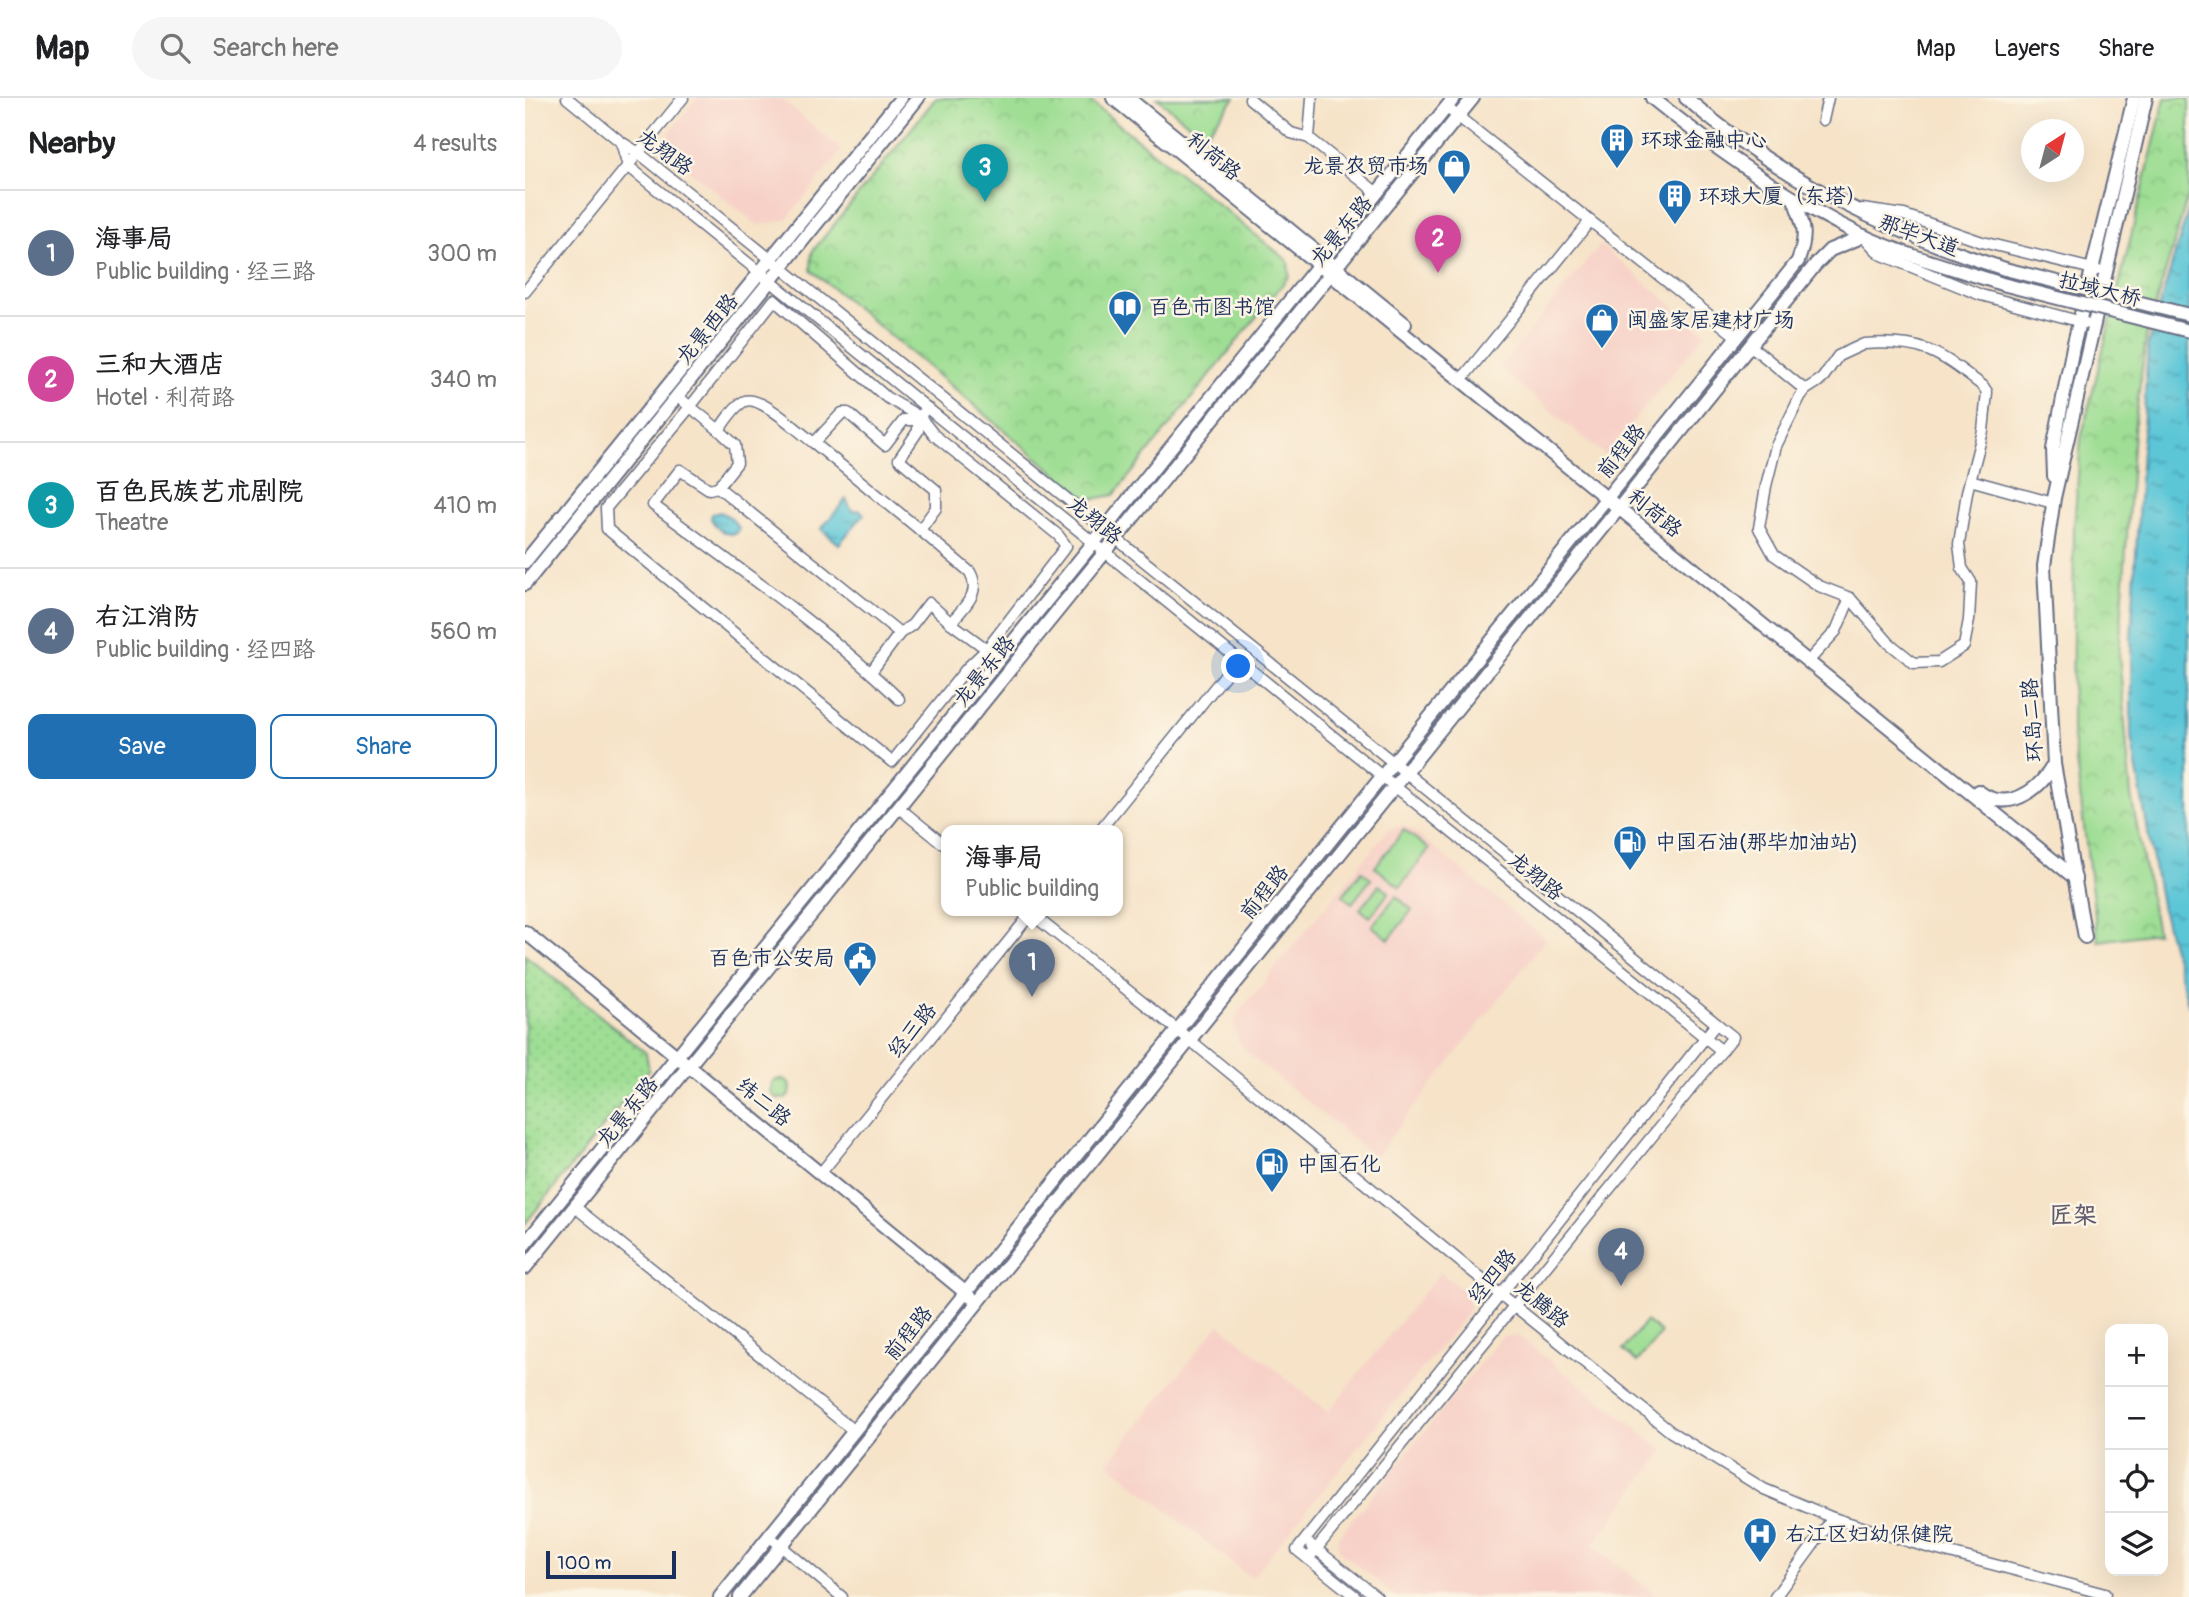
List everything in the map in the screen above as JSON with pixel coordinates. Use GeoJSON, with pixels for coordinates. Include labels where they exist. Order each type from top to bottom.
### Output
{"type":"FeatureCollection","features":[{"type":"Feature","properties":{"kind":"main road","name":"龙景西路"},"geometry":{"type":"LineString","coordinates":[[525,562],[901,98]]}},
{"type":"Feature","properties":{"kind":"main road","name":"龙景西路"},"geometry":{"type":"LineString","coordinates":[[525,584],[918,98]]}},
{"type":"Feature","properties":{"kind":"main road","name":"利荷路"},"geometry":{"type":"LineString","coordinates":[[1113,98],[1321,261]]}},
{"type":"Feature","properties":{"kind":"main road","name":"利荷路"},"geometry":{"type":"LineString","coordinates":[[1128,98],[1333,271],[1609,495]]}},
{"type":"Feature","properties":{"kind":"main road","name":"龙景东路"},"geometry":{"type":"LineString","coordinates":[[525,1268],[1473,98]]}},
{"type":"Feature","properties":{"kind":"main road","name":"那毕大道"},"geometry":{"type":"LineString","coordinates":[[1652,98],[1745,169],[1794,199],[1864,236],[2002,284]]}},
{"type":"Feature","properties":{"kind":"main road","name":"那毕大道"},"geometry":{"type":"LineString","coordinates":[[1686,98],[1733,136],[1852,208],[1917,239],[2005,269]]}},
{"type":"Feature","properties":{"kind":"main road","name":"环岛二路"},"geometry":{"type":"LineString","coordinates":[[2099,270],[2134,98]]}},
{"type":"Feature","properties":{"kind":"main road","name":"环岛二路"},"geometry":{"type":"LineString","coordinates":[[2085,937],[2054,764],[2044,566],[2053,500],[2086,324],[2146,98]]}},
{"type":"Feature","properties":{"kind":"main road","name":"龙景东路"},"geometry":{"type":"LineString","coordinates":[[525,1244],[1450,102]]}},
{"type":"Feature","properties":{"kind":"main road","name":"前程路"},"geometry":{"type":"LineString","coordinates":[[720,1597],[1798,261],[1805,240],[1794,199]]}},
{"type":"Feature","properties":{"kind":"main road","name":"前程路"},"geometry":{"type":"LineString","coordinates":[[740,1597],[1816,264],[1830,250],[1864,236]]}},
{"type":"Feature","properties":{"kind":"main road","name":"拉域大桥"},"geometry":{"type":"LineString","coordinates":[[2005,269],[2189,315]]}},
{"type":"Feature","properties":{"kind":"main road","name":"利荷路"},"geometry":{"type":"LineString","coordinates":[[1333,271],[1467,374],[1621,505],[2075,878]]}},
{"type":"Feature","properties":{"kind":"main road","name":"拉域大桥"},"geometry":{"type":"LineString","coordinates":[[2002,284],[2189,331]]}},
{"type":"Feature","properties":{"kind":"main road","name":"利荷路"},"geometry":{"type":"LineString","coordinates":[[1621,505],[1984,795],[1996,801],[2018,798],[2032,791],[2046,778],[2054,764]]}},
{"type":"Feature","properties":{"kind":"main road","name":"纬二路"},"geometry":{"type":"LineString","coordinates":[[525,932],[978,1303]]}},
{"type":"Feature","properties":{"kind":"street"},"geometry":{"type":"LineString","coordinates":[[567,98],[621,142]]}},
{"type":"Feature","properties":{"kind":"street"},"geometry":{"type":"LineString","coordinates":[[525,292],[684,98]]}},
{"type":"Feature","properties":{"kind":"street"},"geometry":{"type":"LineString","coordinates":[[1823,120],[1828,98]]}},
{"type":"Feature","properties":{"kind":"street"},"geometry":{"type":"LineString","coordinates":[[1250,99],[1291,133],[1308,138],[1377,193]]}},
{"type":"Feature","properties":{"kind":"street"},"geometry":{"type":"LineString","coordinates":[[1308,138],[1310,99]]}},
{"type":"Feature","properties":{"kind":"street"},"geometry":{"type":"LineString","coordinates":[[1450,102],[1458,117],[1737,337]]}},
{"type":"Feature","properties":{"kind":"street","name":"龙翔路"},"geometry":{"type":"LineString","coordinates":[[621,142],[639,153],[1733,1037]]}},
{"type":"Feature","properties":{"kind":"street","name":"龙翔路"},"geometry":{"type":"LineString","coordinates":[[621,142],[628,166],[770,281],[921,415],[1093,543],[1722,1051]]}},
{"type":"Feature","properties":{"kind":"street"},"geometry":{"type":"LineString","coordinates":[[1852,208],[1904,215],[1982,242],[2099,270]]}},
{"type":"Feature","properties":{"kind":"street"},"geometry":{"type":"LineString","coordinates":[[1467,374],[1590,221]]}},
{"type":"Feature","properties":{"kind":"street"},"geometry":{"type":"LineString","coordinates":[[1864,236],[1880,254],[1981,295],[2086,324]]}},
{"type":"Feature","properties":{"kind":"street"},"geometry":{"type":"LineString","coordinates":[[774,300],[886,397],[921,415],[934,435],[1058,535],[1066,546],[988,649],[967,668],[892,762],[607,529],[606,508],[690,407],[774,300]]}},
{"type":"Feature","properties":{"kind":"street"},"geometry":{"type":"LineString","coordinates":[[1864,344],[1920,346],[1941,354],[1983,386],[1987,392],[1983,431],[1970,480],[1959,544],[1962,568],[1971,582],[1969,621],[1964,646],[1939,662],[1914,663],[1889,643],[1850,598],[1819,586],[1775,555],[1759,528],[1776,446],[1800,397],[1805,390],[1822,379],[1838,356],[1864,344]]}},
{"type":"Feature","properties":{"kind":"street"},"geometry":{"type":"LineString","coordinates":[[1750,345],[1805,390]]}},
{"type":"Feature","properties":{"kind":"street"},"geometry":{"type":"LineString","coordinates":[[677,396],[735,445],[737,463],[718,487],[709,489],[680,470],[653,505],[870,672],[899,699]]}},
{"type":"Feature","properties":{"kind":"street"},"geometry":{"type":"LineString","coordinates":[[719,430],[742,402],[751,400],[763,403],[920,530],[970,572],[974,580],[976,587],[972,595],[951,622]]}},
{"type":"Feature","properties":{"kind":"street"},"geometry":{"type":"LineString","coordinates":[[814,443],[842,413],[848,413],[885,445],[904,420],[921,415]]}},
{"type":"Feature","properties":{"kind":"street"},"geometry":{"type":"LineString","coordinates":[[920,530],[936,508],[936,490],[899,459],[918,431],[921,415]]}},
{"type":"Feature","properties":{"kind":"street"},"geometry":{"type":"LineString","coordinates":[[1970,480],[2053,500]]}},
{"type":"Feature","properties":{"kind":"street"},"geometry":{"type":"LineString","coordinates":[[718,487],[901,633]]}},
{"type":"Feature","properties":{"kind":"street"},"geometry":{"type":"LineString","coordinates":[[1813,656],[1836,631],[1850,598]]}},
{"type":"Feature","properties":{"kind":"street"},"geometry":{"type":"LineString","coordinates":[[870,672],[929,603],[1000,658]]}},
{"type":"Feature","properties":{"kind":"street"},"geometry":{"type":"LineString","coordinates":[[1104,825],[1237,660]]}},
{"type":"Feature","properties":{"kind":"street"},"geometry":{"type":"LineString","coordinates":[[898,808],[941,842]]}},
{"type":"Feature","properties":{"kind":"street","name":"经三路"},"geometry":{"type":"LineString","coordinates":[[820,1174],[1028,916]]}},
{"type":"Feature","properties":{"kind":"street","name":"龙腾路"},"geometry":{"type":"LineString","coordinates":[[1036,916],[1671,1432],[1764,1489],[1833,1518],[2104,1596]]}},
{"type":"Feature","properties":{"kind":"street","name":"经四路"},"geometry":{"type":"LineString","coordinates":[[1716,1024],[1297,1550],[1308,1559],[1733,1037]]}},
{"type":"Feature","properties":{"kind":"street"},"geometry":{"type":"LineString","coordinates":[[575,1207],[854,1431]]}},
{"type":"Feature","properties":{"kind":"street"},"geometry":{"type":"LineString","coordinates":[[1775,1597],[1833,1518]]}},
{"type":"Feature","properties":{"kind":"street"},"geometry":{"type":"LineString","coordinates":[[769,1536],[842,1597]]}},
{"type":"Feature","properties":{"kind":"street"},"geometry":{"type":"LineString","coordinates":[[1305,1540],[1377,1597]]}},
{"type":"Feature","properties":{"kind":"street"},"geometry":{"type":"LineString","coordinates":[[1308,1559],[1356,1597]]}},
{"type":"Feature","properties":{"kind":"shaded area"},"geometry":{"type":"Polygon","coordinates":[[[697,98],[780,98],[842,150],[786,220],[758,225],[674,158],[669,133],[697,98]]]}},
{"type":"Feature","properties":{"kind":"shaded area","name":"闽盛家居建材广场"},"geometry":{"type":"Polygon","coordinates":[[[1600,245],[1706,333],[1605,455],[1499,368],[1600,245]]]}},
{"type":"Feature","properties":{"kind":"shaded area"},"geometry":{"type":"Polygon","coordinates":[[[1410,828],[1546,939],[1375,1157],[1249,1054],[1239,1043],[1234,1025],[1240,1011],[1389,829],[1410,828]]]}},
{"type":"Feature","properties":{"kind":"shaded area"},"geometry":{"type":"Polygon","coordinates":[[[1440,1272],[1465,1292],[1469,1308],[1463,1319],[1251,1578],[1108,1463],[1219,1324],[1328,1412],[1440,1272]]]}},
{"type":"Feature","properties":{"kind":"shaded area"},"geometry":{"type":"Polygon","coordinates":[[[1503,1336],[1518,1336],[1664,1450],[1593,1545],[1658,1597],[1397,1597],[1339,1550],[1338,1537],[1503,1336]]]}},
{"type":"Feature","properties":{"kind":"green space"},"geometry":{"type":"Polygon","coordinates":[[[936,98],[1086,98],[1288,261],[1289,276],[1114,495],[1088,500],[811,270],[812,252],[936,98]]]}},
{"type":"Feature","properties":{"kind":"green space"},"geometry":{"type":"Polygon","coordinates":[[[1157,98],[1235,98],[1204,136],[1157,98]]]}},
{"type":"Feature","properties":{"kind":"green space"},"geometry":{"type":"Polygon","coordinates":[[[2165,98],[2189,98],[2189,192],[2146,337],[2134,430],[2119,655],[2131,795],[2157,933],[2098,941],[2072,729],[2074,527],[2081,439],[2165,98]]]}},
{"type":"Feature","properties":{"kind":"green space"},"geometry":{"type":"Polygon","coordinates":[[[1404,830],[1429,849],[1400,887],[1375,867],[1404,830]]]}},
{"type":"Feature","properties":{"kind":"green space"},"geometry":{"type":"Polygon","coordinates":[[[1362,871],[1371,879],[1352,903],[1343,895],[1362,871]]]}},
{"type":"Feature","properties":{"kind":"green space"},"geometry":{"type":"Polygon","coordinates":[[[1379,885],[1389,892],[1370,917],[1360,909],[1379,885]]]}},
{"type":"Feature","properties":{"kind":"green space"},"geometry":{"type":"Polygon","coordinates":[[[1396,896],[1412,910],[1389,939],[1372,926],[1396,896]]]}},
{"type":"Feature","properties":{"kind":"green space"},"geometry":{"type":"Polygon","coordinates":[[[525,955],[646,1053],[649,1070],[525,1224],[525,955]]]}},
{"type":"Feature","properties":{"kind":"green space"},"geometry":{"type":"Polygon","coordinates":[[[777,1079],[785,1079],[791,1089],[785,1099],[777,1099],[771,1093],[771,1085],[777,1079]]]}},
{"type":"Feature","properties":{"kind":"green space"},"geometry":{"type":"Polygon","coordinates":[[[1646,1321],[1661,1333],[1637,1362],[1623,1350],[1646,1321]]]}},
{"type":"Feature","properties":{"kind":"water"},"geometry":{"type":"Polygon","coordinates":[[[2189,208],[2189,1007],[2161,905],[2131,737],[2131,639],[2148,344],[2189,208]]]}},
{"type":"Feature","properties":{"kind":"water"},"geometry":{"type":"Polygon","coordinates":[[[846,499],[852,511],[860,510],[864,514],[839,544],[821,529],[846,499]]]}},
{"type":"Feature","properties":{"kind":"water"},"geometry":{"type":"Polygon","coordinates":[[[720,512],[730,517],[739,528],[737,533],[725,533],[716,526],[711,519],[712,514],[720,512]]]}},
{"type":"Feature","properties":{"kind":"place","name":"环球金融中心"},"geometry":{"type":"Point","coordinates":[1617,170]}},
{"type":"Feature","properties":{"kind":"place","name":"龙景农贸市场"},"geometry":{"type":"Point","coordinates":[1454,196]}},
{"type":"Feature","properties":{"kind":"place","name":"百色民族艺术剧院"},"geometry":{"type":"Point","coordinates":[985,202]}},
{"type":"Feature","properties":{"kind":"place","name":"环球大厦（东塔）"},"geometry":{"type":"Point","coordinates":[1675,226]}},
{"type":"Feature","properties":{"kind":"place","name":"三和大酒店"},"geometry":{"type":"Point","coordinates":[1438,273]}},
{"type":"Feature","properties":{"kind":"place","name":"百色市图书馆"},"geometry":{"type":"Point","coordinates":[1125,337]}},
{"type":"Feature","properties":{"kind":"place","name":"闽盛家居建材广场"},"geometry":{"type":"Point","coordinates":[1602,350]}},
{"type":"Feature","properties":{"kind":"place","name":"中国石油(那毕加油站)"},"geometry":{"type":"Point","coordinates":[1630,872]}},
{"type":"Feature","properties":{"kind":"place","name":"百色市公安局"},"geometry":{"type":"Point","coordinates":[860,988]}},
{"type":"Feature","properties":{"kind":"place","name":"海事局"},"geometry":{"type":"Point","coordinates":[1032,997]}},
{"type":"Feature","properties":{"kind":"place","name":"中国石化"},"geometry":{"type":"Point","coordinates":[1272,1194]}},
{"type":"Feature","properties":{"kind":"place","name":"右江消防"},"geometry":{"type":"Point","coordinates":[1621,1286]}},
{"type":"Feature","properties":{"kind":"place","name":"右江区妇幼保健院"},"geometry":{"type":"Point","coordinates":[1760,1564]}},
{"type":"Feature","properties":{"kind":"district","name":"匠架"},"geometry":{"type":"Point","coordinates":[2073,1215]}}]}
